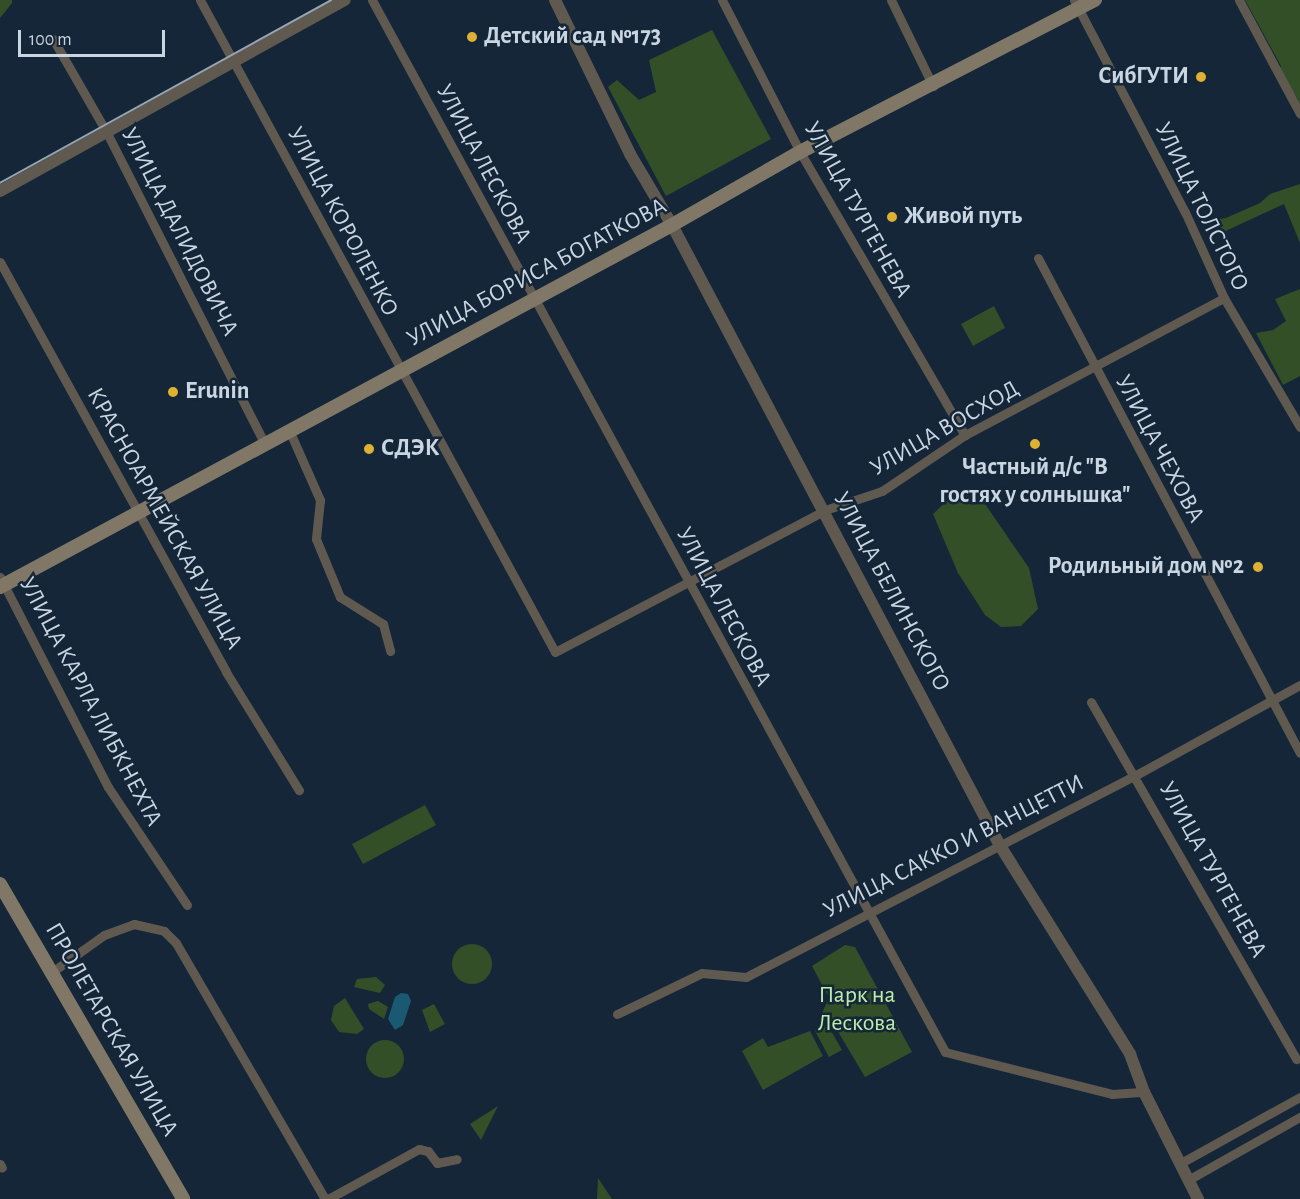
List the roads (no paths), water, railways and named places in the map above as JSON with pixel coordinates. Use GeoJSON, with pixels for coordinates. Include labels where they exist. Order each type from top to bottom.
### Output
{"type":"FeatureCollection","features":[{"type":"Feature","properties":{"kind":"main road","name":"УЛИЦА БОРИСА БОГАТКОВА"},"geometry":{"type":"LineString","coordinates":[[1,583],[265,445],[533,298],[672,225],[800,152],[933,86],[1076,5],[1095,0]]}},
{"type":"Feature","properties":{"kind":"main road","name":"ПРОЛЕТАРСКАЯ УЛИЦА"},"geometry":{"type":"LineString","coordinates":[[0,884],[183,1199]]}},
{"type":"Feature","properties":{"kind":"street","name":"УЛИЦА КОРОЛЕНКО"},"geometry":{"type":"LineString","coordinates":[[200,0],[400,372],[555,652]]}},
{"type":"Feature","properties":{"kind":"street"},"geometry":{"type":"LineString","coordinates":[[0,191],[345,0]]}},
{"type":"Feature","properties":{"kind":"street","name":"УЛИЦА ЛЕСКОВА"},"geometry":{"type":"LineString","coordinates":[[372,0],[867,913],[945,1052],[1112,1094],[1144,1092]]}},
{"type":"Feature","properties":{"kind":"street","name":"УЛИЦА БЕЛИНСКОГО"},"geometry":{"type":"LineString","coordinates":[[555,0],[630,154],[672,225],[825,510],[999,844],[1130,1054],[1144,1092],[1198,1199]]}},
{"type":"Feature","properties":{"kind":"street","name":"УЛИЦА ТУРГЕНЕВА"},"geometry":{"type":"LineString","coordinates":[[722,0],[800,152],[965,435]]}},
{"type":"Feature","properties":{"kind":"street"},"geometry":{"type":"LineString","coordinates":[[891,0],[933,86]]}},
{"type":"Feature","properties":{"kind":"street"},"geometry":{"type":"LineString","coordinates":[[1239,0],[1300,114]]}},
{"type":"Feature","properties":{"kind":"street","name":"УЛИЦА ТОЛСТОГО"},"geometry":{"type":"LineString","coordinates":[[1076,5],[1185,212],[1224,297],[1300,427]]}},
{"type":"Feature","properties":{"kind":"street","name":"УЛИЦА ДАЛИДОВИЧА"},"geometry":{"type":"LineString","coordinates":[[53,39],[107,133],[265,445]]}},
{"type":"Feature","properties":{"kind":"street","name":"УЛИЦА ЧЕХОВА"},"geometry":{"type":"LineString","coordinates":[[1038,258],[1093,367],[1300,753]]}},
{"type":"Feature","properties":{"kind":"street","name":"КРАСНОАРМЕЙСКАЯ УЛИЦА"},"geometry":{"type":"LineString","coordinates":[[0,262],[226,672],[299,790]]}},
{"type":"Feature","properties":{"kind":"street","name":"УЛИЦА ВОСХОД"},"geometry":{"type":"LineString","coordinates":[[555,652],[689,584],[825,510],[882,491],[965,435],[1224,297]]}},
{"type":"Feature","properties":{"kind":"street"},"geometry":{"type":"LineString","coordinates":[[1290,411],[1300,405]]}},
{"type":"Feature","properties":{"kind":"street"},"geometry":{"type":"LineString","coordinates":[[289,430],[320,500],[316,539],[340,597],[383,624],[390,651]]}},
{"type":"Feature","properties":{"kind":"street","name":"УЛИЦА КАРЛА ЛИБКНЕХТА"},"geometry":{"type":"LineString","coordinates":[[1,583],[108,787],[187,905]]}},
{"type":"Feature","properties":{"kind":"street","name":"УЛИЦА САККО И ВАНЦЕТТИ"},"geometry":{"type":"LineString","coordinates":[[617,1014],[702,973],[746,976],[1136,775],[1300,685]]}},
{"type":"Feature","properties":{"kind":"street","name":"УЛИЦА ТУРГЕНЕВА"},"geometry":{"type":"LineString","coordinates":[[1091,702],[1136,775],[1296,1059]]}},
{"type":"Feature","properties":{"kind":"street"},"geometry":{"type":"LineString","coordinates":[[52,972],[104,935],[134,924],[164,931],[176,943],[327,1199],[419,1149],[428,1151],[437,1163],[457,1159]]}},
{"type":"Feature","properties":{"kind":"street"},"geometry":{"type":"LineString","coordinates":[[1179,1164],[1300,1097]]}},
{"type":"Feature","properties":{"kind":"street"},"geometry":{"type":"LineString","coordinates":[[1188,1180],[1300,1117]]}},
{"type":"Feature","properties":{"kind":"water"},"geometry":{"type":"Polygon","coordinates":[[[401,993],[408,994],[411,1001],[403,1025],[395,1030],[388,1019],[395,997],[401,993]]]}},
{"type":"Feature","properties":{"kind":"tram line"},"geometry":{"type":"LineString","coordinates":[[0,183],[331,0]]}},
{"type":"Feature","properties":{"kind":"place","name":"Детский сад №173"},"geometry":{"type":"Point","coordinates":[472,37]}},
{"type":"Feature","properties":{"kind":"place","name":"СибГУТИ"},"geometry":{"type":"Point","coordinates":[1201,77]}},
{"type":"Feature","properties":{"kind":"place","name":"Живой путь"},"geometry":{"type":"Point","coordinates":[892,217]}},
{"type":"Feature","properties":{"kind":"place","name":"Erunin"},"geometry":{"type":"Point","coordinates":[173,392]}},
{"type":"Feature","properties":{"kind":"place","name":"Частный д/c \"В гостях у солнышка\""},"geometry":{"type":"Point","coordinates":[1035,444]}},
{"type":"Feature","properties":{"kind":"place","name":"СДЭК"},"geometry":{"type":"Point","coordinates":[369,449]}},
{"type":"Feature","properties":{"kind":"place","name":"Родильный дом №2"},"geometry":{"type":"Point","coordinates":[1258,567]}},
{"type":"Feature","properties":{"kind":"park label","name":"Парк на Лескова"},"geometry":{"type":"Point","coordinates":[857,1010]}}]}
